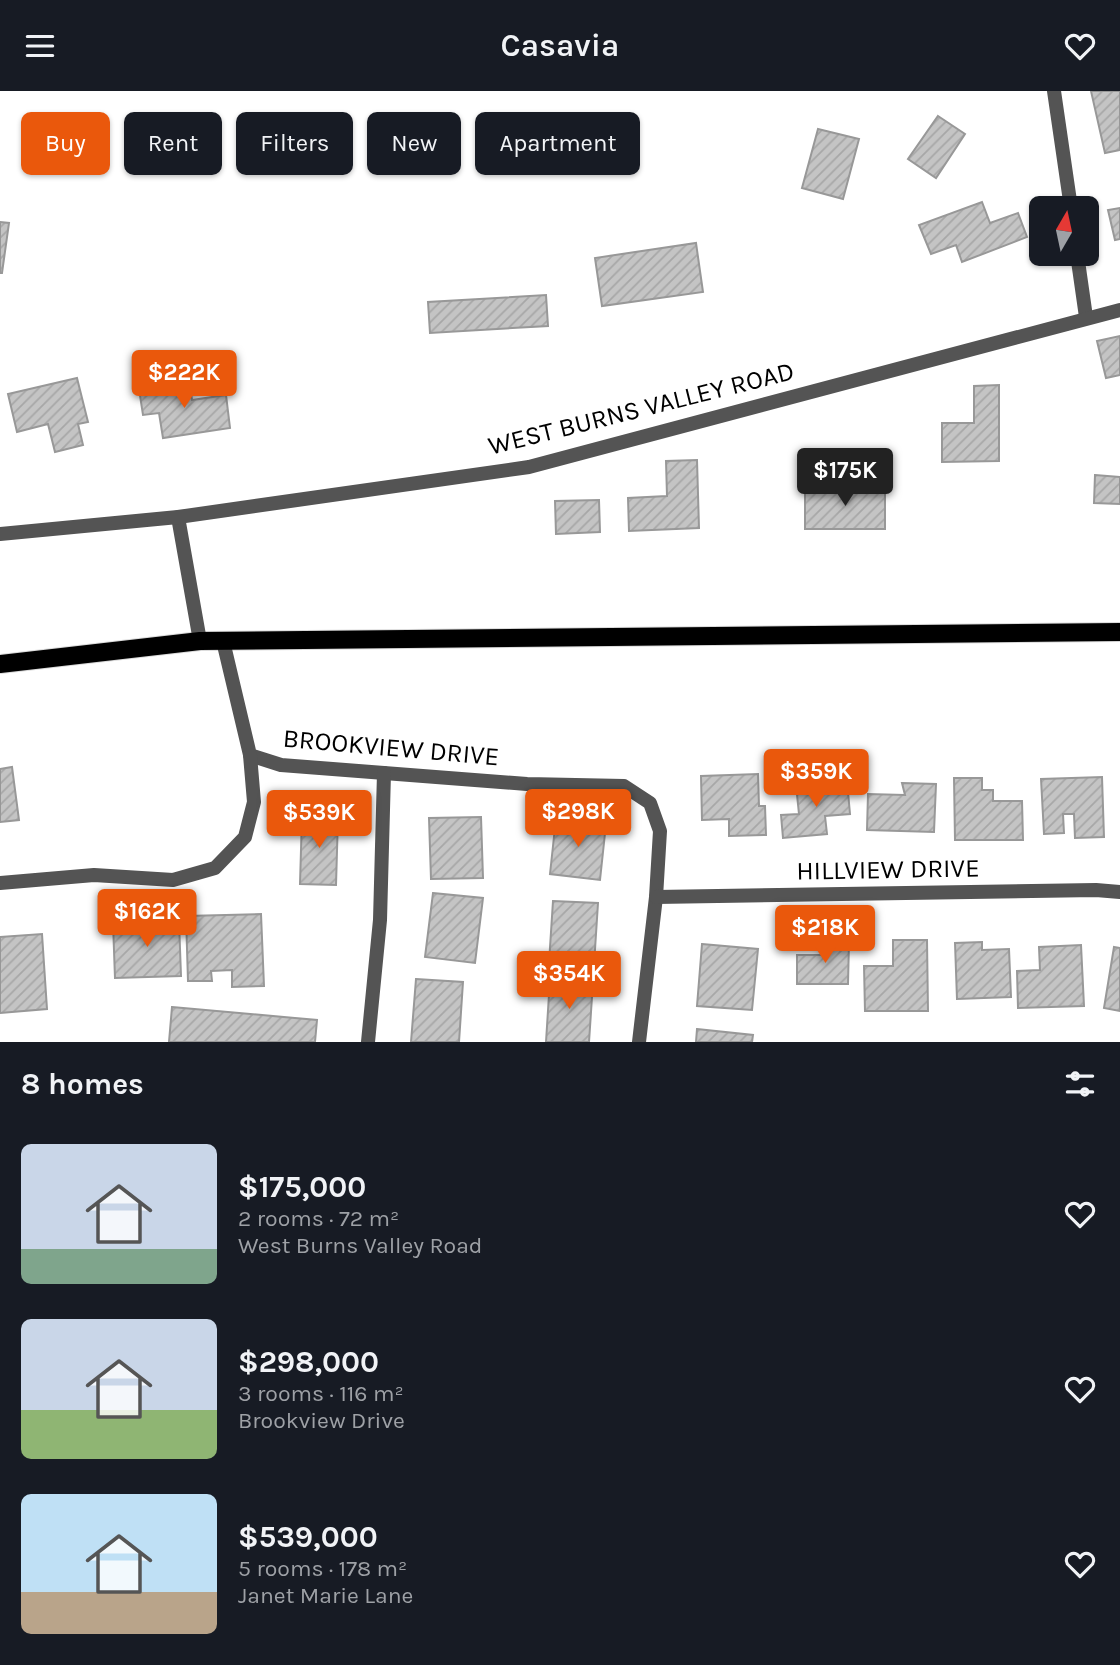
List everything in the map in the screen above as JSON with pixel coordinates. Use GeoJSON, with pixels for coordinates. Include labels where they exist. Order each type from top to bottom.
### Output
{"type":"FeatureCollection","features":[{"type":"Feature","properties":{"kind":"main road"},"geometry":{"type":"LineString","coordinates":[[0,664],[200,641],[1120,632]]}},
{"type":"Feature","properties":{"kind":"street"},"geometry":{"type":"LineString","coordinates":[[1054,91],[1069,196]]}},
{"type":"Feature","properties":{"kind":"street"},"geometry":{"type":"LineString","coordinates":[[1079,266],[1086,317]]}},
{"type":"Feature","properties":{"kind":"street","name":"WEST BURNS VALLEY ROAD"},"geometry":{"type":"LineString","coordinates":[[0,534],[178,517],[529,467],[1120,310]]}},
{"type":"Feature","properties":{"kind":"street"},"geometry":{"type":"LineString","coordinates":[[178,517],[200,641]]}},
{"type":"Feature","properties":{"kind":"street","name":"BROOKVIEW DRIVE"},"geometry":{"type":"LineString","coordinates":[[223,641],[250,755],[281,765],[527,784],[624,786],[650,803],[660,831],[656,897],[639,1042]]}},
{"type":"Feature","properties":{"kind":"street"},"geometry":{"type":"LineString","coordinates":[[0,883],[94,875],[173,880],[215,868],[245,837],[254,802],[250,755]]}},
{"type":"Feature","properties":{"kind":"street"},"geometry":{"type":"LineString","coordinates":[[368,1042],[380,920],[384,773]]}},
{"type":"Feature","properties":{"kind":"street","name":"HILLVIEW DRIVE"},"geometry":{"type":"LineString","coordinates":[[656,897],[1096,890],[1120,892]]}},
{"type":"Feature","properties":{"kind":"building"},"geometry":{"type":"Polygon","coordinates":[[[1091,91],[1120,91],[1120,150],[1105,153],[1091,91]]]}},
{"type":"Feature","properties":{"kind":"building"},"geometry":{"type":"Polygon","coordinates":[[[938,116],[965,134],[936,178],[908,159],[938,116]]]}},
{"type":"Feature","properties":{"kind":"building"},"geometry":{"type":"Polygon","coordinates":[[[818,129],[859,139],[843,199],[802,188],[818,129]]]}},
{"type":"Feature","properties":{"kind":"building"},"geometry":{"type":"Polygon","coordinates":[[[982,202],[990,223],[1018,213],[1027,237],[962,262],[956,245],[931,254],[919,225],[982,202]]]}},
{"type":"Feature","properties":{"kind":"building"},"geometry":{"type":"Polygon","coordinates":[[[1120,208],[1120,239],[1115,240],[1108,210],[1120,208]]]}},
{"type":"Feature","properties":{"kind":"building"},"geometry":{"type":"Polygon","coordinates":[[[0,222],[9,223],[2,273],[0,273],[0,222]]]}},
{"type":"Feature","properties":{"kind":"building"},"geometry":{"type":"Polygon","coordinates":[[[696,243],[703,292],[602,306],[595,258],[696,243]]]}},
{"type":"Feature","properties":{"kind":"building"},"geometry":{"type":"Polygon","coordinates":[[[546,295],[548,326],[430,333],[428,302],[546,295]]]}},
{"type":"Feature","properties":{"kind":"building"},"geometry":{"type":"Polygon","coordinates":[[[1120,336],[1120,375],[1106,378],[1097,341],[1120,336]]]}},
{"type":"Feature","properties":{"kind":"building"},"geometry":{"type":"Polygon","coordinates":[[[77,378],[88,422],[78,424],[83,445],[55,452],[48,424],[17,432],[8,394],[77,378]]]}},
{"type":"Feature","properties":{"kind":"building"},"geometry":{"type":"Polygon","coordinates":[[[189,381],[192,400],[226,395],[230,428],[163,438],[159,413],[143,415],[139,389],[189,381]]]}},
{"type":"Feature","properties":{"kind":"building"},"geometry":{"type":"Polygon","coordinates":[[[999,385],[999,461],[942,462],[942,423],[974,423],[974,386],[999,385]]]}},
{"type":"Feature","properties":{"kind":"building"},"geometry":{"type":"Polygon","coordinates":[[[697,460],[699,528],[629,531],[628,498],[667,496],[666,461],[697,460]]]}},
{"type":"Feature","properties":{"kind":"building"},"geometry":{"type":"Polygon","coordinates":[[[1095,475],[1120,477],[1120,504],[1094,503],[1095,475]]]}},
{"type":"Feature","properties":{"kind":"building"},"geometry":{"type":"Polygon","coordinates":[[[805,486],[885,487],[885,529],[805,529],[805,486]]]}},
{"type":"Feature","properties":{"kind":"building"},"geometry":{"type":"Polygon","coordinates":[[[599,500],[600,532],[556,534],[555,501],[599,500]]]}},
{"type":"Feature","properties":{"kind":"building"},"geometry":{"type":"Polygon","coordinates":[[[12,767],[19,820],[0,822],[0,769],[12,767]]]}},
{"type":"Feature","properties":{"kind":"building"},"geometry":{"type":"Polygon","coordinates":[[[758,774],[759,806],[765,806],[766,835],[729,836],[729,819],[702,820],[701,776],[758,774]]]}},
{"type":"Feature","properties":{"kind":"building"},"geometry":{"type":"Polygon","coordinates":[[[1102,777],[1104,837],[1075,838],[1074,814],[1063,814],[1064,833],[1044,834],[1041,779],[1102,777]]]}},
{"type":"Feature","properties":{"kind":"building"},"geometry":{"type":"Polygon","coordinates":[[[954,778],[982,778],[982,790],[993,790],[993,801],[1022,801],[1023,840],[955,840],[954,778]]]}},
{"type":"Feature","properties":{"kind":"building"},"geometry":{"type":"Polygon","coordinates":[[[847,781],[850,814],[825,816],[827,834],[783,838],[781,815],[799,814],[796,785],[847,781]]]}},
{"type":"Feature","properties":{"kind":"building"},"geometry":{"type":"Polygon","coordinates":[[[902,783],[936,784],[934,832],[867,830],[868,794],[905,795],[902,783]]]}},
{"type":"Feature","properties":{"kind":"building"},"geometry":{"type":"Polygon","coordinates":[[[302,816],[338,817],[336,885],[300,884],[302,816]]]}},
{"type":"Feature","properties":{"kind":"building"},"geometry":{"type":"Polygon","coordinates":[[[481,817],[483,878],[431,879],[429,818],[481,817]]]}},
{"type":"Feature","properties":{"kind":"building"},"geometry":{"type":"Polygon","coordinates":[[[556,818],[606,824],[600,880],[550,874],[556,818]]]}},
{"type":"Feature","properties":{"kind":"building"},"geometry":{"type":"Polygon","coordinates":[[[433,893],[483,898],[475,963],[425,957],[433,893]]]}},
{"type":"Feature","properties":{"kind":"building"},"geometry":{"type":"Polygon","coordinates":[[[553,901],[598,903],[594,965],[549,963],[553,901]]]}},
{"type":"Feature","properties":{"kind":"building"},"geometry":{"type":"Polygon","coordinates":[[[261,914],[264,986],[232,987],[232,970],[211,971],[212,981],[188,981],[186,916],[261,914]]]}},
{"type":"Feature","properties":{"kind":"building"},"geometry":{"type":"Polygon","coordinates":[[[179,921],[181,976],[115,978],[113,923],[179,921]]]}},
{"type":"Feature","properties":{"kind":"building"},"geometry":{"type":"Polygon","coordinates":[[[42,934],[47,1009],[0,1013],[0,937],[42,934]]]}},
{"type":"Feature","properties":{"kind":"building"},"geometry":{"type":"Polygon","coordinates":[[[893,940],[927,940],[928,1011],[865,1011],[864,966],[893,966],[893,940]]]}},
{"type":"Feature","properties":{"kind":"building"},"geometry":{"type":"Polygon","coordinates":[[[821,942],[849,942],[848,984],[797,984],[797,955],[821,955],[821,942]]]}},
{"type":"Feature","properties":{"kind":"building"},"geometry":{"type":"Polygon","coordinates":[[[982,942],[982,950],[1009,949],[1011,997],[957,999],[955,943],[982,942]]]}},
{"type":"Feature","properties":{"kind":"building"},"geometry":{"type":"Polygon","coordinates":[[[702,944],[758,949],[752,1010],[697,1006],[702,944]]]}},
{"type":"Feature","properties":{"kind":"building"},"geometry":{"type":"Polygon","coordinates":[[[1081,945],[1084,1006],[1018,1008],[1017,971],[1040,970],[1039,947],[1081,945]]]}},
{"type":"Feature","properties":{"kind":"building"},"geometry":{"type":"Polygon","coordinates":[[[1114,947],[1120,948],[1120,1011],[1104,1008],[1114,947]]]}},
{"type":"Feature","properties":{"kind":"building"},"geometry":{"type":"Polygon","coordinates":[[[416,979],[463,982],[459,1042],[411,1042],[416,979]]]}},
{"type":"Feature","properties":{"kind":"building"},"geometry":{"type":"Polygon","coordinates":[[[550,979],[593,982],[589,1042],[546,1042],[550,979]]]}},
{"type":"Feature","properties":{"kind":"building"},"geometry":{"type":"Polygon","coordinates":[[[172,1007],[317,1020],[315,1042],[169,1042],[172,1007]]]}},
{"type":"Feature","properties":{"kind":"building"},"geometry":{"type":"Polygon","coordinates":[[[697,1029],[753,1035],[752,1042],[696,1042],[697,1029]]]}}]}
